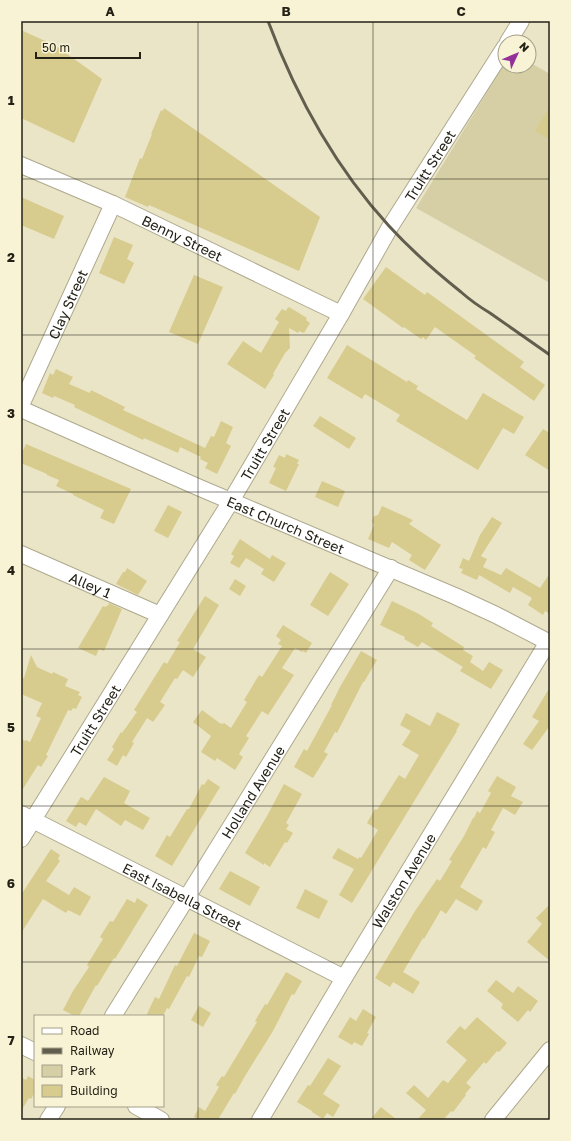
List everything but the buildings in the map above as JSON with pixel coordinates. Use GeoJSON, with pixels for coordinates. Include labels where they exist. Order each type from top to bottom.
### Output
{"type":"FeatureCollection","features":[{"type":"Feature","properties":{"kind":"street"},"geometry":{"type":"LineString","coordinates":[[513,34],[521,21]]}},
{"type":"Feature","properties":{"kind":"street","name":"Truitt Street"},"geometry":{"type":"LineString","coordinates":[[21,839],[27,817],[160,615],[231,501],[341,314],[390,227],[497,60]]}},
{"type":"Feature","properties":{"kind":"street","name":"Benny Street"},"geometry":{"type":"LineString","coordinates":[[21,165],[113,204],[341,314]]}},
{"type":"Feature","properties":{"kind":"street","name":"Clay Street"},"geometry":{"type":"LineString","coordinates":[[21,405],[113,204]]}},
{"type":"Feature","properties":{"kind":"street","name":"East Church Street"},"geometry":{"type":"LineString","coordinates":[[21,409],[231,501],[496,614],[549,642]]}},
{"type":"Feature","properties":{"kind":"street","name":"Alley 1"},"geometry":{"type":"LineString","coordinates":[[21,554],[160,615]]}},
{"type":"Feature","properties":{"kind":"street","name":"Holland Avenue"},"geometry":{"type":"LineString","coordinates":[[114,1015],[391,568]]}},
{"type":"Feature","properties":{"kind":"street","name":"Walston Avenue"},"geometry":{"type":"LineString","coordinates":[[260,1120],[344,978],[549,642]]}},
{"type":"Feature","properties":{"kind":"street","name":"East Isabella Street"},"geometry":{"type":"LineString","coordinates":[[27,817],[344,978]]}},
{"type":"Feature","properties":{"kind":"street"},"geometry":{"type":"LineString","coordinates":[[21,1045],[34,1052]]}},
{"type":"Feature","properties":{"kind":"street"},"geometry":{"type":"LineString","coordinates":[[493,1120],[550,1050]]}},
{"type":"Feature","properties":{"kind":"street"},"geometry":{"type":"LineString","coordinates":[[48,1120],[56,1107]]}},
{"type":"Feature","properties":{"kind":"street"},"geometry":{"type":"LineString","coordinates":[[138,1107],[161,1120]]}},
{"type":"Feature","properties":{"kind":"green space"},"geometry":{"type":"Polygon","coordinates":[[[537,67],[550,74],[550,283],[416,208],[498,74],[537,74],[537,67]]]}},
{"type":"Feature","properties":{"kind":"railway"},"geometry":{"type":"LineString","coordinates":[[268,21],[304,103],[334,155],[369,203],[406,244],[442,277],[468,298],[550,355]]}}]}
